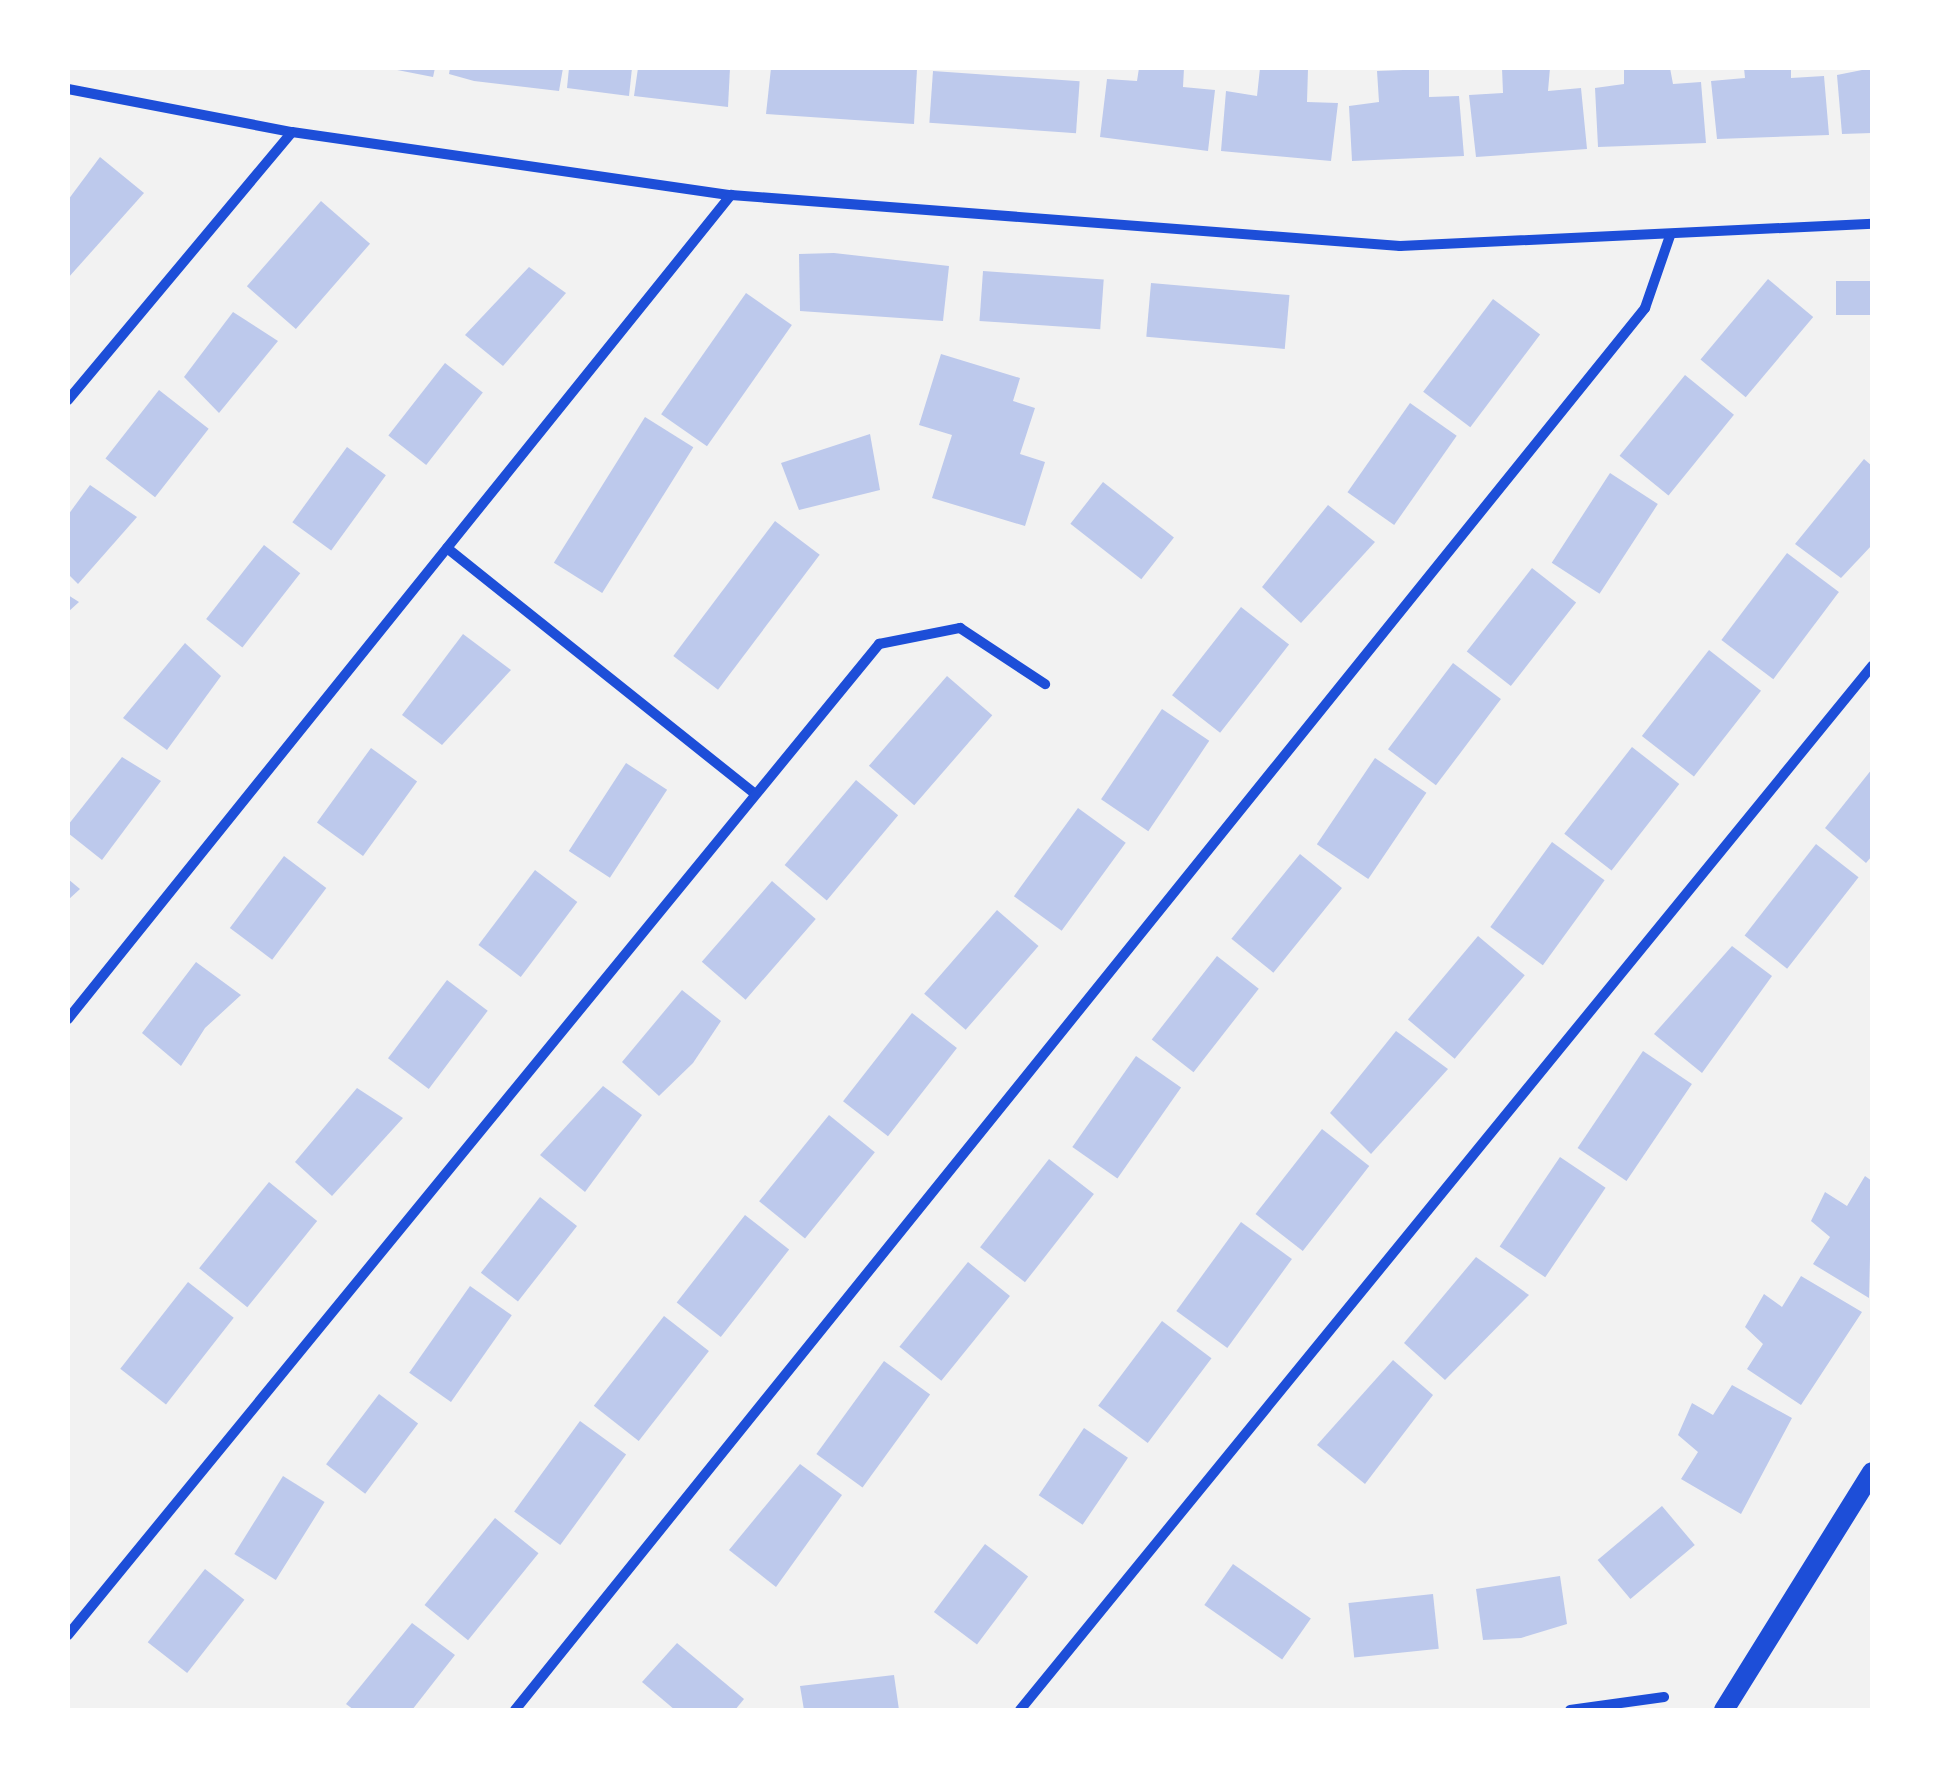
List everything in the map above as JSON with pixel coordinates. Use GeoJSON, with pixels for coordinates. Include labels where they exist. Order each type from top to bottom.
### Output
{"type":"FeatureCollection","features":[{"type":"Feature","properties":{"kind":"main road"},"geometry":{"type":"LineString","coordinates":[[1724,1710],[1872,1472]]}},
{"type":"Feature","properties":{"kind":"street"},"geometry":{"type":"LineString","coordinates":[[68,89],[292,132],[731,195],[1400,246],[1872,224]]}},
{"type":"Feature","properties":{"kind":"street"},"geometry":{"type":"LineString","coordinates":[[68,400],[292,132]]}},
{"type":"Feature","properties":{"kind":"street"},"geometry":{"type":"LineString","coordinates":[[68,1019],[731,195]]}},
{"type":"Feature","properties":{"kind":"street"},"geometry":{"type":"LineString","coordinates":[[514,1710],[1645,308],[1670,236]]}},
{"type":"Feature","properties":{"kind":"street"},"geometry":{"type":"LineString","coordinates":[[447,548],[754,794]]}},
{"type":"Feature","properties":{"kind":"street"},"geometry":{"type":"LineString","coordinates":[[68,1635],[880,644],[960,628],[1044,684]]}},
{"type":"Feature","properties":{"kind":"street"},"geometry":{"type":"LineString","coordinates":[[1020,1710],[1872,666]]}},
{"type":"Feature","properties":{"kind":"street"},"geometry":{"type":"LineString","coordinates":[[1570,1710],[1664,1697]]}},
{"type":"Feature","properties":{"kind":"building"},"geometry":{"type":"Polygon","coordinates":[[[387,68],[435,68],[433,77],[387,68]]]}},
{"type":"Feature","properties":{"kind":"building"},"geometry":{"type":"Polygon","coordinates":[[[450,68],[563,68],[559,91],[474,81],[449,74],[450,68]]]}},
{"type":"Feature","properties":{"kind":"building"},"geometry":{"type":"Polygon","coordinates":[[[569,68],[632,68],[629,96],[567,88],[569,68]]]}},
{"type":"Feature","properties":{"kind":"building"},"geometry":{"type":"Polygon","coordinates":[[[638,68],[730,68],[728,107],[634,96],[638,68]]]}},
{"type":"Feature","properties":{"kind":"building"},"geometry":{"type":"Polygon","coordinates":[[[771,68],[917,69],[914,124],[766,114],[771,68]]]}},
{"type":"Feature","properties":{"kind":"building"},"geometry":{"type":"Polygon","coordinates":[[[1139,68],[1184,68],[1183,87],[1215,90],[1208,151],[1100,137],[1107,79],[1137,81],[1139,68]]]}},
{"type":"Feature","properties":{"kind":"building"},"geometry":{"type":"Polygon","coordinates":[[[1260,68],[1308,69],[1307,102],[1338,103],[1331,161],[1221,151],[1226,91],[1257,96],[1260,68]]]}},
{"type":"Feature","properties":{"kind":"building"},"geometry":{"type":"Polygon","coordinates":[[[1502,68],[1550,68],[1548,91],[1581,88],[1587,149],[1476,157],[1469,95],[1503,93],[1502,68]]]}},
{"type":"Feature","properties":{"kind":"building"},"geometry":{"type":"Polygon","coordinates":[[[1624,68],[1670,68],[1673,84],[1701,82],[1706,143],[1598,147],[1595,88],[1624,84],[1624,68]]]}},
{"type":"Feature","properties":{"kind":"building"},"geometry":{"type":"Polygon","coordinates":[[[1744,68],[1791,68],[1791,78],[1824,76],[1829,135],[1717,139],[1711,81],[1745,78],[1744,68]]]}},
{"type":"Feature","properties":{"kind":"building"},"geometry":{"type":"Polygon","coordinates":[[[1872,68],[1872,133],[1842,134],[1837,75],[1872,68]]]}},
{"type":"Feature","properties":{"kind":"building"},"geometry":{"type":"Polygon","coordinates":[[[1429,69],[1429,97],[1459,96],[1464,156],[1352,161],[1349,106],[1379,102],[1377,71],[1429,69]]]}},
{"type":"Feature","properties":{"kind":"building"},"geometry":{"type":"Polygon","coordinates":[[[933,71],[1080,81],[1076,133],[929,123],[933,71]]]}},
{"type":"Feature","properties":{"kind":"building"},"geometry":{"type":"Polygon","coordinates":[[[100,157],[144,193],[68,278],[68,200],[100,157]]]}},
{"type":"Feature","properties":{"kind":"building"},"geometry":{"type":"Polygon","coordinates":[[[321,201],[370,244],[296,329],[247,286],[321,201]]]}},
{"type":"Feature","properties":{"kind":"building"},"geometry":{"type":"Polygon","coordinates":[[[834,253],[949,266],[943,321],[800,311],[799,254],[834,253]]]}},
{"type":"Feature","properties":{"kind":"building"},"geometry":{"type":"Polygon","coordinates":[[[529,267],[566,293],[503,366],[465,335],[529,267]]]}},
{"type":"Feature","properties":{"kind":"building"},"geometry":{"type":"Polygon","coordinates":[[[983,271],[1104,279],[1100,329],[980,321],[983,271]]]}},
{"type":"Feature","properties":{"kind":"building"},"geometry":{"type":"Polygon","coordinates":[[[1768,279],[1813,317],[1746,397],[1701,359],[1768,279]]]}},
{"type":"Feature","properties":{"kind":"building"},"geometry":{"type":"Polygon","coordinates":[[[1836,281],[1872,281],[1872,315],[1836,315],[1836,281]]]}},
{"type":"Feature","properties":{"kind":"building"},"geometry":{"type":"Polygon","coordinates":[[[1151,283],[1289,295],[1285,349],[1146,337],[1151,283]]]}},
{"type":"Feature","properties":{"kind":"building"},"geometry":{"type":"Polygon","coordinates":[[[746,293],[792,325],[707,446],[661,414],[746,293]]]}},
{"type":"Feature","properties":{"kind":"building"},"geometry":{"type":"Polygon","coordinates":[[[1493,299],[1540,335],[1470,427],[1423,392],[1493,299]]]}},
{"type":"Feature","properties":{"kind":"building"},"geometry":{"type":"Polygon","coordinates":[[[233,312],[278,341],[219,413],[184,377],[233,312]]]}},
{"type":"Feature","properties":{"kind":"building"},"geometry":{"type":"Polygon","coordinates":[[[941,354],[1020,378],[1013,401],[1035,408],[1020,454],[1045,462],[1025,526],[932,498],[952,435],[919,425],[941,354]]]}},
{"type":"Feature","properties":{"kind":"building"},"geometry":{"type":"Polygon","coordinates":[[[445,363],[483,393],[426,465],[388,435],[445,363]]]}},
{"type":"Feature","properties":{"kind":"building"},"geometry":{"type":"Polygon","coordinates":[[[1685,375],[1734,415],[1669,495],[1620,456],[1685,375]]]}},
{"type":"Feature","properties":{"kind":"building"},"geometry":{"type":"Polygon","coordinates":[[[159,390],[209,429],[155,497],[105,459],[159,390]]]}},
{"type":"Feature","properties":{"kind":"building"},"geometry":{"type":"Polygon","coordinates":[[[1410,403],[1457,436],[1394,525],[1347,492],[1410,403]]]}},
{"type":"Feature","properties":{"kind":"building"},"geometry":{"type":"Polygon","coordinates":[[[645,417],[693,447],[602,593],[554,563],[645,417]]]}},
{"type":"Feature","properties":{"kind":"building"},"geometry":{"type":"Polygon","coordinates":[[[870,434],[880,490],[799,510],[781,463],[870,434]]]}},
{"type":"Feature","properties":{"kind":"building"},"geometry":{"type":"Polygon","coordinates":[[[347,447],[386,475],[331,550],[292,522],[347,447]]]}},
{"type":"Feature","properties":{"kind":"building"},"geometry":{"type":"Polygon","coordinates":[[[1864,459],[1872,466],[1872,545],[1841,578],[1795,544],[1864,459]]]}},
{"type":"Feature","properties":{"kind":"building"},"geometry":{"type":"Polygon","coordinates":[[[1610,473],[1658,504],[1600,594],[1552,563],[1610,473]]]}},
{"type":"Feature","properties":{"kind":"building"},"geometry":{"type":"Polygon","coordinates":[[[1103,482],[1174,537],[1141,579],[1070,524],[1103,482]]]}},
{"type":"Feature","properties":{"kind":"building"},"geometry":{"type":"Polygon","coordinates":[[[90,485],[137,517],[78,584],[68,574],[68,515],[90,485]]]}},
{"type":"Feature","properties":{"kind":"building"},"geometry":{"type":"Polygon","coordinates":[[[1328,505],[1375,542],[1301,623],[1262,587],[1328,505]]]}},
{"type":"Feature","properties":{"kind":"building"},"geometry":{"type":"Polygon","coordinates":[[[775,521],[820,555],[718,690],[673,656],[775,521]]]}},
{"type":"Feature","properties":{"kind":"building"},"geometry":{"type":"Polygon","coordinates":[[[264,545],[300,573],[242,647],[206,619],[264,545]]]}},
{"type":"Feature","properties":{"kind":"building"},"geometry":{"type":"Polygon","coordinates":[[[1787,553],[1839,592],[1773,679],[1721,640],[1787,553]]]}},
{"type":"Feature","properties":{"kind":"building"},"geometry":{"type":"Polygon","coordinates":[[[1532,568],[1576,602],[1511,686],[1467,652],[1532,568]]]}},
{"type":"Feature","properties":{"kind":"building"},"geometry":{"type":"Polygon","coordinates":[[[68,595],[79,602],[68,612],[68,595]]]}},
{"type":"Feature","properties":{"kind":"building"},"geometry":{"type":"Polygon","coordinates":[[[1241,607],[1289,645],[1220,733],[1172,695],[1241,607]]]}},
{"type":"Feature","properties":{"kind":"building"},"geometry":{"type":"Polygon","coordinates":[[[463,634],[511,670],[442,745],[402,715],[463,634]]]}},
{"type":"Feature","properties":{"kind":"building"},"geometry":{"type":"Polygon","coordinates":[[[185,643],[221,676],[167,750],[123,718],[185,643]]]}},
{"type":"Feature","properties":{"kind":"building"},"geometry":{"type":"Polygon","coordinates":[[[1709,650],[1761,691],[1694,777],[1642,736],[1709,650]]]}},
{"type":"Feature","properties":{"kind":"building"},"geometry":{"type":"Polygon","coordinates":[[[1453,663],[1501,699],[1436,785],[1388,749],[1453,663]]]}},
{"type":"Feature","properties":{"kind":"building"},"geometry":{"type":"Polygon","coordinates":[[[947,676],[992,715],[914,805],[869,766],[947,676]]]}},
{"type":"Feature","properties":{"kind":"building"},"geometry":{"type":"Polygon","coordinates":[[[1162,709],[1209,741],[1148,831],[1101,799],[1162,709]]]}},
{"type":"Feature","properties":{"kind":"building"},"geometry":{"type":"Polygon","coordinates":[[[1632,747],[1679,784],[1612,871],[1564,834],[1632,747]]]}},
{"type":"Feature","properties":{"kind":"building"},"geometry":{"type":"Polygon","coordinates":[[[371,748],[417,782],[363,856],[317,822],[371,748]]]}},
{"type":"Feature","properties":{"kind":"building"},"geometry":{"type":"Polygon","coordinates":[[[122,757],[161,781],[102,860],[68,833],[68,825],[122,757]]]}},
{"type":"Feature","properties":{"kind":"building"},"geometry":{"type":"Polygon","coordinates":[[[1375,758],[1426,793],[1368,879],[1317,844],[1375,758]]]}},
{"type":"Feature","properties":{"kind":"building"},"geometry":{"type":"Polygon","coordinates":[[[626,763],[667,790],[610,878],[569,851],[626,763]]]}},
{"type":"Feature","properties":{"kind":"building"},"geometry":{"type":"Polygon","coordinates":[[[1872,769],[1872,856],[1866,863],[1825,828],[1872,769]]]}},
{"type":"Feature","properties":{"kind":"building"},"geometry":{"type":"Polygon","coordinates":[[[856,780],[898,815],[827,900],[785,865],[856,780]]]}},
{"type":"Feature","properties":{"kind":"building"},"geometry":{"type":"Polygon","coordinates":[[[1078,808],[1126,843],[1062,931],[1014,896],[1078,808]]]}},
{"type":"Feature","properties":{"kind":"building"},"geometry":{"type":"Polygon","coordinates":[[[1552,842],[1605,880],[1543,965],[1490,927],[1552,842]]]}},
{"type":"Feature","properties":{"kind":"building"},"geometry":{"type":"Polygon","coordinates":[[[1816,844],[1859,877],[1787,969],[1745,935],[1816,844]]]}},
{"type":"Feature","properties":{"kind":"building"},"geometry":{"type":"Polygon","coordinates":[[[1300,854],[1342,888],[1273,973],[1231,939],[1300,854]]]}},
{"type":"Feature","properties":{"kind":"building"},"geometry":{"type":"Polygon","coordinates":[[[284,856],[326,888],[272,960],[230,928],[284,856]]]}},
{"type":"Feature","properties":{"kind":"building"},"geometry":{"type":"Polygon","coordinates":[[[535,870],[577,902],[521,977],[478,945],[535,870]]]}},
{"type":"Feature","properties":{"kind":"building"},"geometry":{"type":"Polygon","coordinates":[[[68,879],[80,889],[68,900],[68,879]]]}},
{"type":"Feature","properties":{"kind":"building"},"geometry":{"type":"Polygon","coordinates":[[[772,881],[816,919],[746,1000],[702,962],[772,881]]]}},
{"type":"Feature","properties":{"kind":"building"},"geometry":{"type":"Polygon","coordinates":[[[997,910],[1039,946],[966,1030],[924,994],[997,910]]]}},
{"type":"Feature","properties":{"kind":"building"},"geometry":{"type":"Polygon","coordinates":[[[1478,936],[1525,975],[1455,1059],[1408,1019],[1478,936]]]}},
{"type":"Feature","properties":{"kind":"building"},"geometry":{"type":"Polygon","coordinates":[[[1732,946],[1772,976],[1702,1073],[1654,1034],[1732,946]]]}},
{"type":"Feature","properties":{"kind":"building"},"geometry":{"type":"Polygon","coordinates":[[[1217,956],[1259,989],[1194,1072],[1152,1040],[1217,956]]]}},
{"type":"Feature","properties":{"kind":"building"},"geometry":{"type":"Polygon","coordinates":[[[196,962],[241,995],[205,1028],[181,1066],[142,1033],[196,962]]]}},
{"type":"Feature","properties":{"kind":"building"},"geometry":{"type":"Polygon","coordinates":[[[447,980],[488,1011],[429,1089],[388,1058],[447,980]]]}},
{"type":"Feature","properties":{"kind":"building"},"geometry":{"type":"Polygon","coordinates":[[[682,990],[721,1021],[693,1063],[659,1096],[622,1062],[682,990]]]}},
{"type":"Feature","properties":{"kind":"building"},"geometry":{"type":"Polygon","coordinates":[[[912,1013],[957,1048],[888,1136],[843,1101],[912,1013]]]}},
{"type":"Feature","properties":{"kind":"building"},"geometry":{"type":"Polygon","coordinates":[[[1396,1031],[1448,1069],[1371,1154],[1330,1113],[1396,1031]]]}},
{"type":"Feature","properties":{"kind":"building"},"geometry":{"type":"Polygon","coordinates":[[[1643,1051],[1692,1084],[1626,1181],[1578,1148],[1643,1051]]]}},
{"type":"Feature","properties":{"kind":"building"},"geometry":{"type":"Polygon","coordinates":[[[1136,1056],[1181,1088],[1117,1178],[1072,1147],[1136,1056]]]}},
{"type":"Feature","properties":{"kind":"building"},"geometry":{"type":"Polygon","coordinates":[[[603,1086],[642,1115],[585,1192],[540,1155],[603,1086]]]}},
{"type":"Feature","properties":{"kind":"building"},"geometry":{"type":"Polygon","coordinates":[[[357,1088],[403,1118],[332,1196],[295,1162],[357,1088]]]}},
{"type":"Feature","properties":{"kind":"building"},"geometry":{"type":"Polygon","coordinates":[[[829,1115],[875,1152],[805,1238],[759,1201],[829,1115]]]}},
{"type":"Feature","properties":{"kind":"building"},"geometry":{"type":"Polygon","coordinates":[[[1322,1129],[1369,1166],[1303,1251],[1256,1214],[1322,1129]]]}},
{"type":"Feature","properties":{"kind":"building"},"geometry":{"type":"Polygon","coordinates":[[[1560,1157],[1606,1188],[1545,1277],[1500,1247],[1560,1157]]]}},
{"type":"Feature","properties":{"kind":"building"},"geometry":{"type":"Polygon","coordinates":[[[1049,1159],[1094,1194],[1025,1282],[980,1247],[1049,1159]]]}},
{"type":"Feature","properties":{"kind":"building"},"geometry":{"type":"Polygon","coordinates":[[[1865,1176],[1872,1181],[1869,1298],[1813,1264],[1830,1237],[1811,1221],[1825,1192],[1847,1206],[1865,1176]]]}},
{"type":"Feature","properties":{"kind":"building"},"geometry":{"type":"Polygon","coordinates":[[[269,1182],[317,1221],[247,1307],[199,1268],[269,1182]]]}},
{"type":"Feature","properties":{"kind":"building"},"geometry":{"type":"Polygon","coordinates":[[[540,1197],[577,1226],[518,1302],[481,1273],[540,1197]]]}},
{"type":"Feature","properties":{"kind":"building"},"geometry":{"type":"Polygon","coordinates":[[[745,1215],[789,1249],[721,1337],[677,1302],[745,1215]]]}},
{"type":"Feature","properties":{"kind":"building"},"geometry":{"type":"Polygon","coordinates":[[[1241,1222],[1292,1259],[1227,1348],[1176,1311],[1241,1222]]]}},
{"type":"Feature","properties":{"kind":"building"},"geometry":{"type":"Polygon","coordinates":[[[1476,1257],[1529,1295],[1445,1380],[1404,1343],[1476,1257]]]}},
{"type":"Feature","properties":{"kind":"building"},"geometry":{"type":"Polygon","coordinates":[[[968,1262],[1010,1296],[941,1381],[899,1347],[968,1262]]]}},
{"type":"Feature","properties":{"kind":"building"},"geometry":{"type":"Polygon","coordinates":[[[1801,1276],[1862,1312],[1801,1405],[1747,1369],[1763,1344],[1745,1327],[1764,1294],[1782,1307],[1801,1276]]]}},
{"type":"Feature","properties":{"kind":"building"},"geometry":{"type":"Polygon","coordinates":[[[188,1282],[234,1318],[166,1404],[120,1369],[188,1282]]]}},
{"type":"Feature","properties":{"kind":"building"},"geometry":{"type":"Polygon","coordinates":[[[470,1286],[512,1315],[451,1402],[409,1373],[470,1286]]]}},
{"type":"Feature","properties":{"kind":"building"},"geometry":{"type":"Polygon","coordinates":[[[664,1316],[709,1351],[639,1441],[594,1406],[664,1316]]]}},
{"type":"Feature","properties":{"kind":"building"},"geometry":{"type":"Polygon","coordinates":[[[1162,1321],[1212,1358],[1148,1443],[1098,1406],[1162,1321]]]}},
{"type":"Feature","properties":{"kind":"building"},"geometry":{"type":"Polygon","coordinates":[[[1393,1360],[1433,1395],[1365,1484],[1317,1445],[1393,1360]]]}},
{"type":"Feature","properties":{"kind":"building"},"geometry":{"type":"Polygon","coordinates":[[[884,1361],[930,1395],[863,1488],[816,1454],[884,1361]]]}},
{"type":"Feature","properties":{"kind":"building"},"geometry":{"type":"Polygon","coordinates":[[[1732,1385],[1792,1418],[1741,1514],[1681,1479],[1698,1452],[1678,1435],[1692,1403],[1713,1415],[1732,1385]]]}},
{"type":"Feature","properties":{"kind":"building"},"geometry":{"type":"Polygon","coordinates":[[[379,1394],[418,1423],[365,1494],[326,1464],[379,1394]]]}},
{"type":"Feature","properties":{"kind":"building"},"geometry":{"type":"Polygon","coordinates":[[[580,1421],[626,1455],[560,1545],[514,1512],[580,1421]]]}},
{"type":"Feature","properties":{"kind":"building"},"geometry":{"type":"Polygon","coordinates":[[[1084,1428],[1128,1458],[1083,1525],[1039,1495],[1084,1428]]]}},
{"type":"Feature","properties":{"kind":"building"},"geometry":{"type":"Polygon","coordinates":[[[800,1464],[842,1495],[776,1587],[729,1550],[800,1464]]]}},
{"type":"Feature","properties":{"kind":"building"},"geometry":{"type":"Polygon","coordinates":[[[283,1476],[325,1502],[276,1580],[234,1554],[283,1476]]]}},
{"type":"Feature","properties":{"kind":"building"},"geometry":{"type":"Polygon","coordinates":[[[1662,1506],[1695,1545],[1630,1599],[1598,1560],[1662,1506]]]}},
{"type":"Feature","properties":{"kind":"building"},"geometry":{"type":"Polygon","coordinates":[[[495,1518],[539,1553],[468,1640],[425,1605],[495,1518]]]}},
{"type":"Feature","properties":{"kind":"building"},"geometry":{"type":"Polygon","coordinates":[[[985,1544],[1028,1576],[977,1644],[934,1612],[985,1544]]]}},
{"type":"Feature","properties":{"kind":"building"},"geometry":{"type":"Polygon","coordinates":[[[1233,1564],[1311,1618],[1282,1659],[1204,1605],[1233,1564]]]}},
{"type":"Feature","properties":{"kind":"building"},"geometry":{"type":"Polygon","coordinates":[[[205,1569],[244,1600],[187,1673],[148,1642],[205,1569]]]}},
{"type":"Feature","properties":{"kind":"building"},"geometry":{"type":"Polygon","coordinates":[[[1560,1576],[1567,1624],[1521,1638],[1483,1640],[1476,1589],[1560,1576]]]}},
{"type":"Feature","properties":{"kind":"building"},"geometry":{"type":"Polygon","coordinates":[[[1433,1594],[1439,1649],[1354,1658],[1348,1603],[1433,1594]]]}},
{"type":"Feature","properties":{"kind":"building"},"geometry":{"type":"Polygon","coordinates":[[[412,1623],[455,1655],[412,1710],[354,1710],[346,1704],[412,1623]]]}},
{"type":"Feature","properties":{"kind":"building"},"geometry":{"type":"Polygon","coordinates":[[[677,1643],[744,1699],[735,1710],[675,1710],[642,1682],[677,1643]]]}},
{"type":"Feature","properties":{"kind":"building"},"geometry":{"type":"Polygon","coordinates":[[[894,1675],[899,1710],[804,1710],[800,1686],[894,1675]]]}}]}
